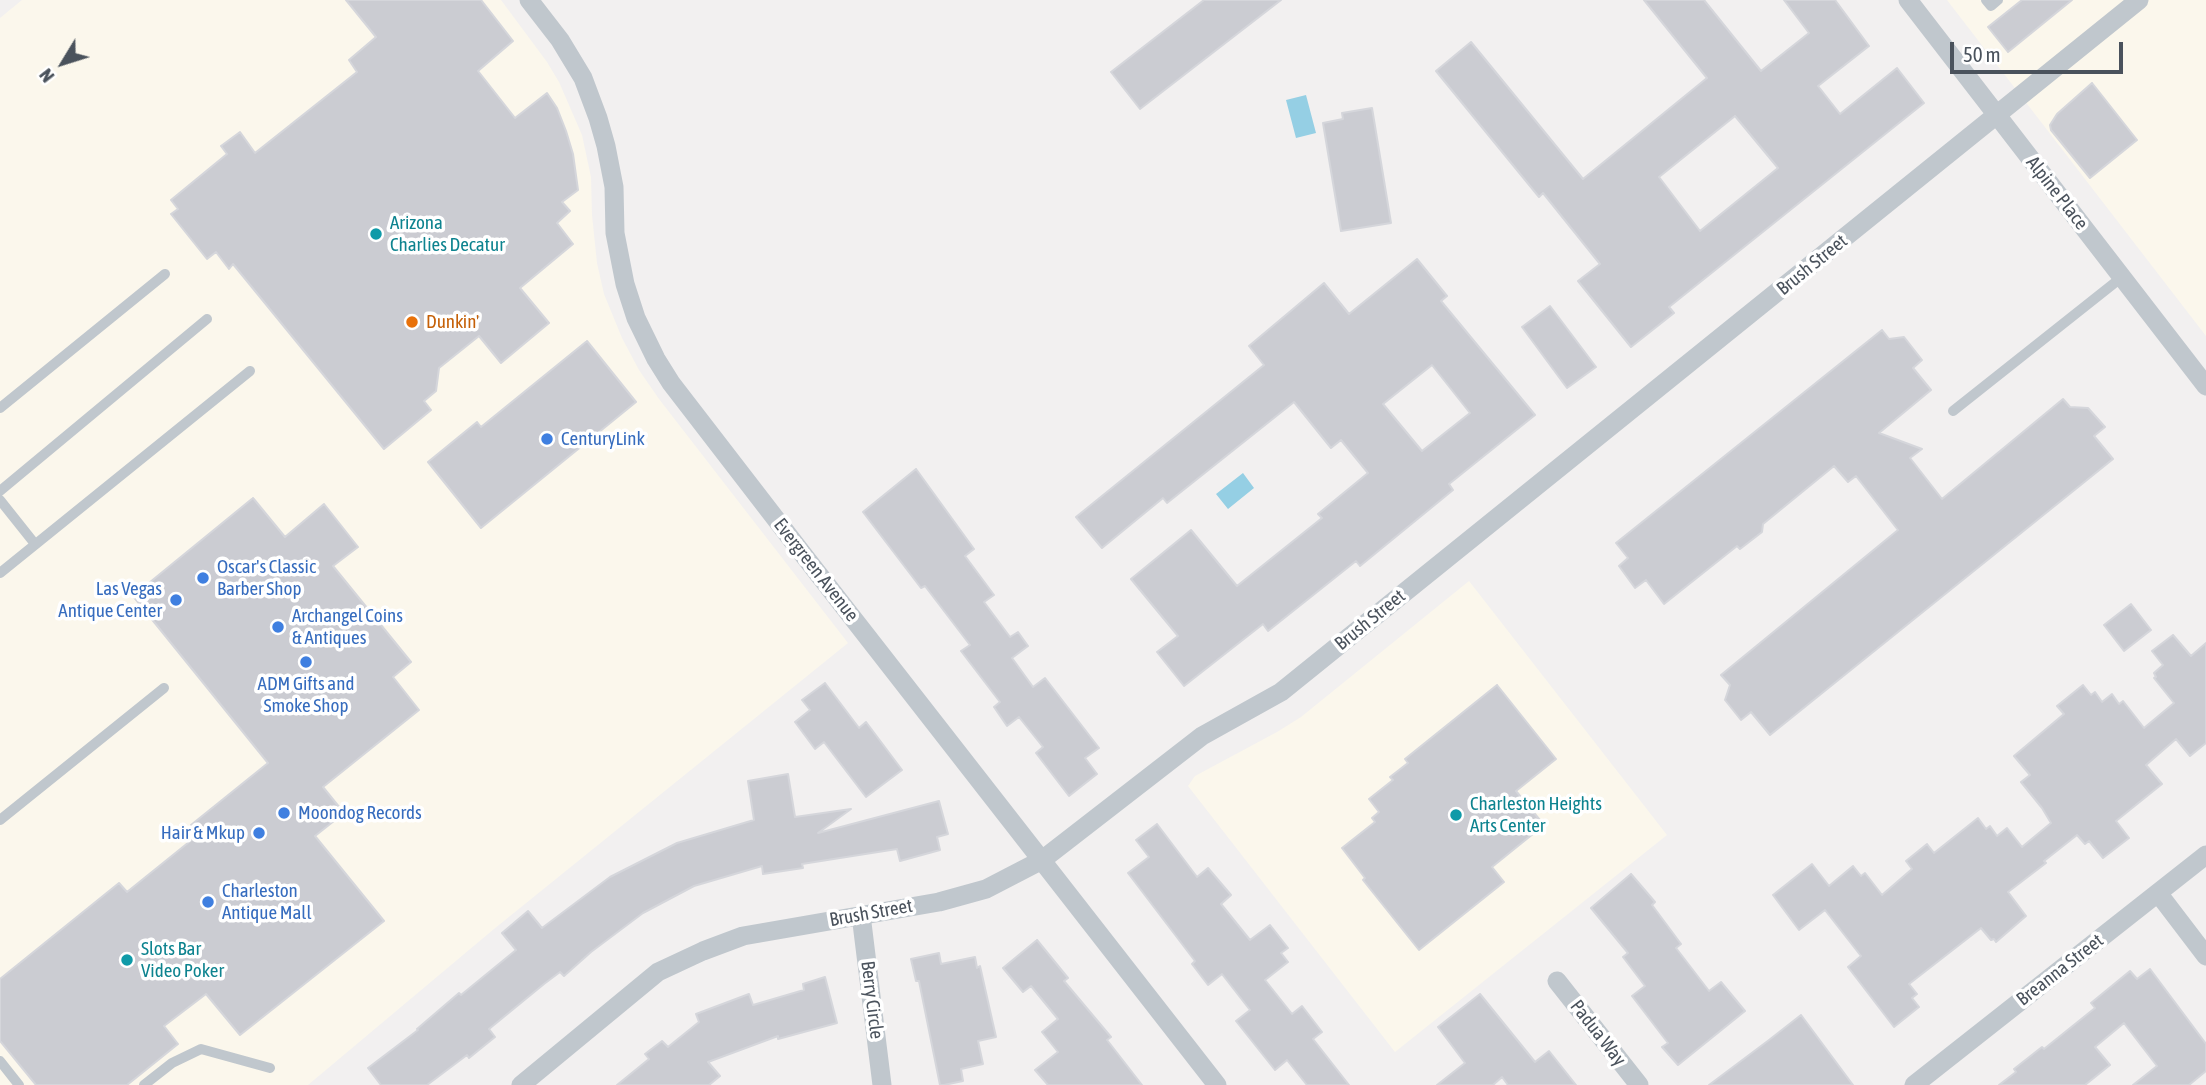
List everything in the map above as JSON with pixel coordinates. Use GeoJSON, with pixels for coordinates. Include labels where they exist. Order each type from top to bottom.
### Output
{"type":"FeatureCollection","features":[{"type":"Feature","properties":{"kind":"street","name":"Evergreen Avenue"},"geometry":{"type":"LineString","coordinates":[[529,0],[561,40],[583,78],[598,118],[614,187],[615,233],[625,284],[636,318],[656,359],[704,425],[1217,1085]]}},
{"type":"Feature","properties":{"kind":"street","name":"Alpine Place"},"geometry":{"type":"LineString","coordinates":[[1908,0],[2206,386]]}},
{"type":"Feature","properties":{"kind":"street","name":"Brush Street"},"geometry":{"type":"LineString","coordinates":[[521,1085],[658,972],[703,951],[743,936],[939,902],[986,889],[1042,860],[1202,736],[1281,692],[2139,0]]}},
{"type":"Feature","properties":{"kind":"street","name":"Breanna Street"},"geometry":{"type":"LineString","coordinates":[[1914,1085],[2206,855]]}},
{"type":"Feature","properties":{"kind":"street"},"geometry":{"type":"LineString","coordinates":[[2158,893],[2206,956]]}},
{"type":"Feature","properties":{"kind":"street","name":"Berry Circle"},"geometry":{"type":"LineString","coordinates":[[861,915],[882,1085]]}},
{"type":"Feature","properties":{"kind":"street","name":"Padua Way"},"geometry":{"type":"LineString","coordinates":[[1557,981],[1639,1085]]}},
{"type":"Feature","properties":{"kind":"lane"},"geometry":{"type":"LineString","coordinates":[[1986,0],[1991,6],[1998,0]]}},
{"type":"Feature","properties":{"kind":"lane"},"geometry":{"type":"LineString","coordinates":[[0,408],[164,274]]}},
{"type":"Feature","properties":{"kind":"lane"},"geometry":{"type":"LineString","coordinates":[[1953,411],[2122,277]]}},
{"type":"Feature","properties":{"kind":"lane"},"geometry":{"type":"LineString","coordinates":[[0,491],[207,319]]}},
{"type":"Feature","properties":{"kind":"lane"},"geometry":{"type":"LineString","coordinates":[[0,573],[250,371]]}},
{"type":"Feature","properties":{"kind":"lane"},"geometry":{"type":"LineString","coordinates":[[0,500],[35,544]]}},
{"type":"Feature","properties":{"kind":"lane"},"geometry":{"type":"LineString","coordinates":[[0,820],[163,688]]}},
{"type":"Feature","properties":{"kind":"lane"},"geometry":{"type":"LineString","coordinates":[[144,1085],[172,1063],[201,1049],[270,1068]]}},
{"type":"Feature","properties":{"kind":"lane"},"geometry":{"type":"LineString","coordinates":[[0,1061],[19,1085]]}},
{"type":"Feature","properties":{"kind":"shaded area"},"geometry":{"type":"Polygon","coordinates":[[[22,0],[501,0],[559,82],[582,135],[591,177],[597,263],[604,294],[639,370],[848,643],[494,929],[308,1085],[0,1085],[0,18],[22,0]]]}},
{"type":"Feature","properties":{"kind":"shaded area"},"geometry":{"type":"Polygon","coordinates":[[[1947,0],[2206,0],[2206,336],[1947,0]]]}},
{"type":"Feature","properties":{"kind":"shaded area"},"geometry":{"type":"Polygon","coordinates":[[[1469,581],[1667,835],[1395,1052],[1188,786],[1195,776],[1301,717],[1469,581]]]}},
{"type":"Feature","properties":{"kind":"water"},"geometry":{"type":"Polygon","coordinates":[[[1306,95],[1316,133],[1296,138],[1286,100],[1306,95]]]}},
{"type":"Feature","properties":{"kind":"water"},"geometry":{"type":"Polygon","coordinates":[[[1243,473],[1254,488],[1228,509],[1216,494],[1243,473]]]}},
{"type":"Feature","properties":{"kind":"building","name":"Arizona Charlies Decatur"},"geometry":{"type":"Polygon","coordinates":[[[346,0],[481,0],[513,41],[478,71],[515,118],[547,93],[557,108],[566,131],[573,154],[578,190],[562,202],[570,211],[557,223],[573,244],[520,288],[549,323],[501,363],[479,336],[439,368],[436,391],[424,401],[431,410],[384,449],[233,264],[229,269],[216,252],[207,259],[171,214],[178,209],[171,200],[227,154],[221,146],[240,132],[255,153],[357,72],[349,60],[376,37],[346,0]]]}},
{"type":"Feature","properties":{"kind":"building"},"geometry":{"type":"Polygon","coordinates":[[[1204,0],[1281,0],[1140,109],[1111,72],[1204,0]]]}},
{"type":"Feature","properties":{"kind":"building"},"geometry":{"type":"Polygon","coordinates":[[[1644,0],[1704,0],[1761,71],[1809,33],[1784,0],[1835,0],[1869,46],[1818,86],[1840,114],[1897,68],[1924,103],[1669,307],[1674,313],[1631,347],[1578,281],[1600,264],[1543,193],[1539,197],[1436,71],[1471,42],[1583,179],[1707,78],[1644,0]],[[1735,116],[1659,177],[1700,231],[1778,168],[1735,116]]]}},
{"type":"Feature","properties":{"kind":"building"},"geometry":{"type":"Polygon","coordinates":[[[2022,0],[2072,0],[2008,52],[1988,27],[2022,0]]]}},
{"type":"Feature","properties":{"kind":"building"},"geometry":{"type":"Polygon","coordinates":[[[2092,83],[2137,140],[2090,178],[2051,130],[2050,125],[2057,114],[2092,83]]]}},
{"type":"Feature","properties":{"kind":"building"},"geometry":{"type":"Polygon","coordinates":[[[1372,108],[1391,223],[1341,231],[1323,123],[1343,119],[1342,113],[1372,108]]]}},
{"type":"Feature","properties":{"kind":"building"},"geometry":{"type":"Polygon","coordinates":[[[1417,259],[1447,296],[1441,301],[1535,415],[1449,484],[1453,490],[1360,566],[1356,561],[1268,631],[1263,624],[1184,686],[1157,652],[1178,636],[1131,579],[1191,530],[1237,586],[1322,518],[1318,514],[1368,473],[1341,440],[1331,448],[1294,402],[1167,503],[1163,498],[1102,548],[1076,517],[1264,365],[1249,346],[1324,283],[1349,314],[1417,259]],[[1432,365],[1383,404],[1422,451],[1470,413],[1432,365]]]}},
{"type":"Feature","properties":{"kind":"building"},"geometry":{"type":"Polygon","coordinates":[[[1550,306],[1596,367],[1567,388],[1522,327],[1550,306]]]}},
{"type":"Feature","properties":{"kind":"building"},"geometry":{"type":"Polygon","coordinates":[[[1882,330],[1889,339],[1904,337],[1922,360],[1913,368],[1931,390],[1879,433],[1922,449],[1910,458],[1942,499],[2063,399],[2070,407],[2088,408],[2105,427],[2094,436],[2113,459],[1770,735],[1751,712],[1741,720],[1725,700],[1730,685],[1721,675],[1898,530],[1856,476],[1848,482],[1834,466],[1763,524],[1762,532],[1740,549],[1737,546],[1664,604],[1646,580],[1635,588],[1619,566],[1628,558],[1616,543],[1882,330]]]}},
{"type":"Feature","properties":{"kind":"building","name":"CenturyLink"},"geometry":{"type":"Polygon","coordinates":[[[587,341],[636,402],[481,528],[428,462],[477,422],[481,427],[587,341]]]}},
{"type":"Feature","properties":{"kind":"building"},"geometry":{"type":"Polygon","coordinates":[[[916,469],[974,549],[965,556],[994,595],[984,602],[1010,637],[1018,632],[1028,646],[1012,658],[1033,687],[1045,678],[1099,748],[1085,758],[1097,774],[1069,796],[1036,753],[1043,747],[1019,717],[1007,726],[994,707],[1000,702],[961,651],[970,645],[925,586],[921,588],[863,512],[916,469]]]}},
{"type":"Feature","properties":{"kind":"building"},"geometry":{"type":"Polygon","coordinates":[[[253,498],[285,537],[324,504],[358,547],[333,566],[411,662],[393,677],[419,710],[323,787],[344,813],[315,836],[384,921],[240,1035],[206,994],[164,1026],[178,1044],[127,1085],[36,1085],[0,1041],[0,979],[119,883],[127,892],[199,834],[191,825],[268,763],[133,596],[253,498]]]}},
{"type":"Feature","properties":{"kind":"building"},"geometry":{"type":"Polygon","coordinates":[[[2131,604],[2151,630],[2124,651],[2104,625],[2131,604]]]}},
{"type":"Feature","properties":{"kind":"building"},"geometry":{"type":"Polygon","coordinates":[[[2173,635],[2191,656],[2206,643],[2206,743],[2190,756],[2176,739],[2146,765],[2162,784],[2116,821],[2129,838],[2103,858],[2089,841],[2085,844],[2077,835],[2044,861],[2046,863],[2008,892],[2026,916],[1996,942],[1981,928],[1909,984],[1917,994],[1912,998],[1919,1007],[1894,1027],[1848,967],[1861,956],[1825,910],[1799,930],[1773,895],[1812,864],[1829,886],[1853,866],[1861,876],[1865,873],[1882,895],[1912,869],[1906,861],[1927,844],[1934,853],[1978,818],[1986,829],[1990,826],[1997,836],[2007,828],[2022,847],[2051,823],[2021,782],[2030,775],[2014,756],[2064,714],[2057,706],[2083,685],[2091,695],[2095,692],[2102,702],[2112,694],[2119,704],[2123,701],[2144,728],[2174,703],[2154,678],[2154,673],[2163,665],[2152,651],[2173,635]]]}},
{"type":"Feature","properties":{"kind":"building"},"geometry":{"type":"Polygon","coordinates":[[[825,683],[859,728],[866,722],[902,770],[866,797],[824,742],[815,749],[795,722],[810,710],[802,700],[825,683]]]}},
{"type":"Feature","properties":{"kind":"building","name":"Charleston Heights Arts Center"},"geometry":{"type":"Polygon","coordinates":[[[1497,685],[1556,759],[1516,791],[1544,825],[1492,867],[1504,882],[1419,950],[1363,880],[1365,878],[1342,848],[1375,822],[1372,818],[1379,812],[1369,799],[1393,780],[1390,777],[1408,763],[1405,759],[1497,685]]]}},
{"type":"Feature","properties":{"kind":"building"},"geometry":{"type":"Polygon","coordinates":[[[788,774],[795,817],[851,809],[818,833],[939,801],[948,834],[937,837],[940,850],[900,861],[897,849],[802,864],[803,868],[763,874],[762,866],[694,886],[643,913],[564,976],[560,972],[489,1029],[495,1037],[469,1058],[467,1055],[427,1085],[381,1085],[368,1068],[516,950],[502,933],[528,911],[542,928],[610,877],[677,843],[754,820],[748,781],[788,774]]]}},
{"type":"Feature","properties":{"kind":"building"},"geometry":{"type":"Polygon","coordinates":[[[1157,824],[1197,877],[1208,868],[1231,895],[1221,904],[1250,940],[1270,925],[1288,948],[1281,953],[1288,962],[1265,980],[1292,1014],[1302,1006],[1322,1032],[1313,1039],[1349,1085],[1307,1085],[1287,1060],[1275,1070],[1236,1021],[1250,1010],[1222,974],[1208,985],[1192,964],[1195,961],[1128,873],[1149,857],[1136,840],[1157,824]]]}},
{"type":"Feature","properties":{"kind":"building"},"geometry":{"type":"Polygon","coordinates":[[[1631,874],[1655,902],[1652,905],[1681,944],[1676,948],[1709,991],[1721,982],[1745,1011],[1678,1065],[1662,1047],[1668,1043],[1632,996],[1645,986],[1623,957],[1628,953],[1591,908],[1631,874]]]}},
{"type":"Feature","properties":{"kind":"building"},"geometry":{"type":"Polygon","coordinates":[[[1037,940],[1068,978],[1064,981],[1111,1037],[1107,1040],[1142,1085],[1048,1085],[1035,1070],[1058,1052],[1042,1032],[1058,1019],[1031,986],[1023,992],[1003,968],[1037,940]]]}},
{"type":"Feature","properties":{"kind":"building"},"geometry":{"type":"Polygon","coordinates":[[[939,953],[941,964],[975,957],[977,968],[980,966],[996,1037],[978,1041],[983,1064],[961,1069],[963,1081],[944,1085],[940,1085],[919,981],[916,981],[911,959],[939,953]]]}},
{"type":"Feature","properties":{"kind":"building"},"geometry":{"type":"Polygon","coordinates":[[[2150,969],[2206,1044],[2206,1071],[2189,1085],[2133,1085],[2157,1066],[2124,1023],[2095,1047],[2110,1065],[2085,1085],[1999,1085],[2016,1072],[2014,1069],[2095,1008],[2091,1003],[2130,971],[2137,979],[2150,969]]]}},
{"type":"Feature","properties":{"kind":"building"},"geometry":{"type":"Polygon","coordinates":[[[825,977],[837,1023],[778,1039],[778,1036],[708,1062],[720,1076],[709,1085],[617,1085],[649,1059],[645,1054],[662,1041],[668,1047],[699,1022],[696,1014],[749,994],[753,1005],[804,990],[803,984],[825,977]]]}},
{"type":"Feature","properties":{"kind":"building"},"geometry":{"type":"Polygon","coordinates":[[[1480,994],[1535,1062],[1549,1051],[1576,1085],[1508,1085],[1502,1077],[1493,1085],[1437,1085],[1465,1063],[1438,1027],[1480,994]]]}},
{"type":"Feature","properties":{"kind":"building"},"geometry":{"type":"Polygon","coordinates":[[[1801,1015],[1853,1085],[1709,1085],[1769,1040],[1801,1015]]]}},
{"type":"Feature","properties":{"kind":"place","name":"Arizona Charlies Decatur"},"geometry":{"type":"Point","coordinates":[376,234]}},
{"type":"Feature","properties":{"kind":"place","name":"Dunkin'"},"geometry":{"type":"Point","coordinates":[412,322]}},
{"type":"Feature","properties":{"kind":"place","name":"CenturyLink"},"geometry":{"type":"Point","coordinates":[547,439]}},
{"type":"Feature","properties":{"kind":"place","name":"Oscar's Classic Barber Shop"},"geometry":{"type":"Point","coordinates":[203,578]}},
{"type":"Feature","properties":{"kind":"place","name":"Las Vegas Antique Center"},"geometry":{"type":"Point","coordinates":[176,600]}},
{"type":"Feature","properties":{"kind":"place","name":"Archangel Coins & Antiques"},"geometry":{"type":"Point","coordinates":[278,627]}},
{"type":"Feature","properties":{"kind":"place","name":"ADM Gifts and Smoke Shop"},"geometry":{"type":"Point","coordinates":[306,662]}},
{"type":"Feature","properties":{"kind":"place","name":"Moondog Records"},"geometry":{"type":"Point","coordinates":[284,813]}},
{"type":"Feature","properties":{"kind":"place","name":"Charleston Heights Arts Center"},"geometry":{"type":"Point","coordinates":[1456,815]}},
{"type":"Feature","properties":{"kind":"place","name":"Hair & Mkup"},"geometry":{"type":"Point","coordinates":[259,833]}},
{"type":"Feature","properties":{"kind":"place","name":"Charleston Antique Mall"},"geometry":{"type":"Point","coordinates":[208,902]}},
{"type":"Feature","properties":{"kind":"place","name":"Slots Bar Video Poker"},"geometry":{"type":"Point","coordinates":[127,960]}}]}
